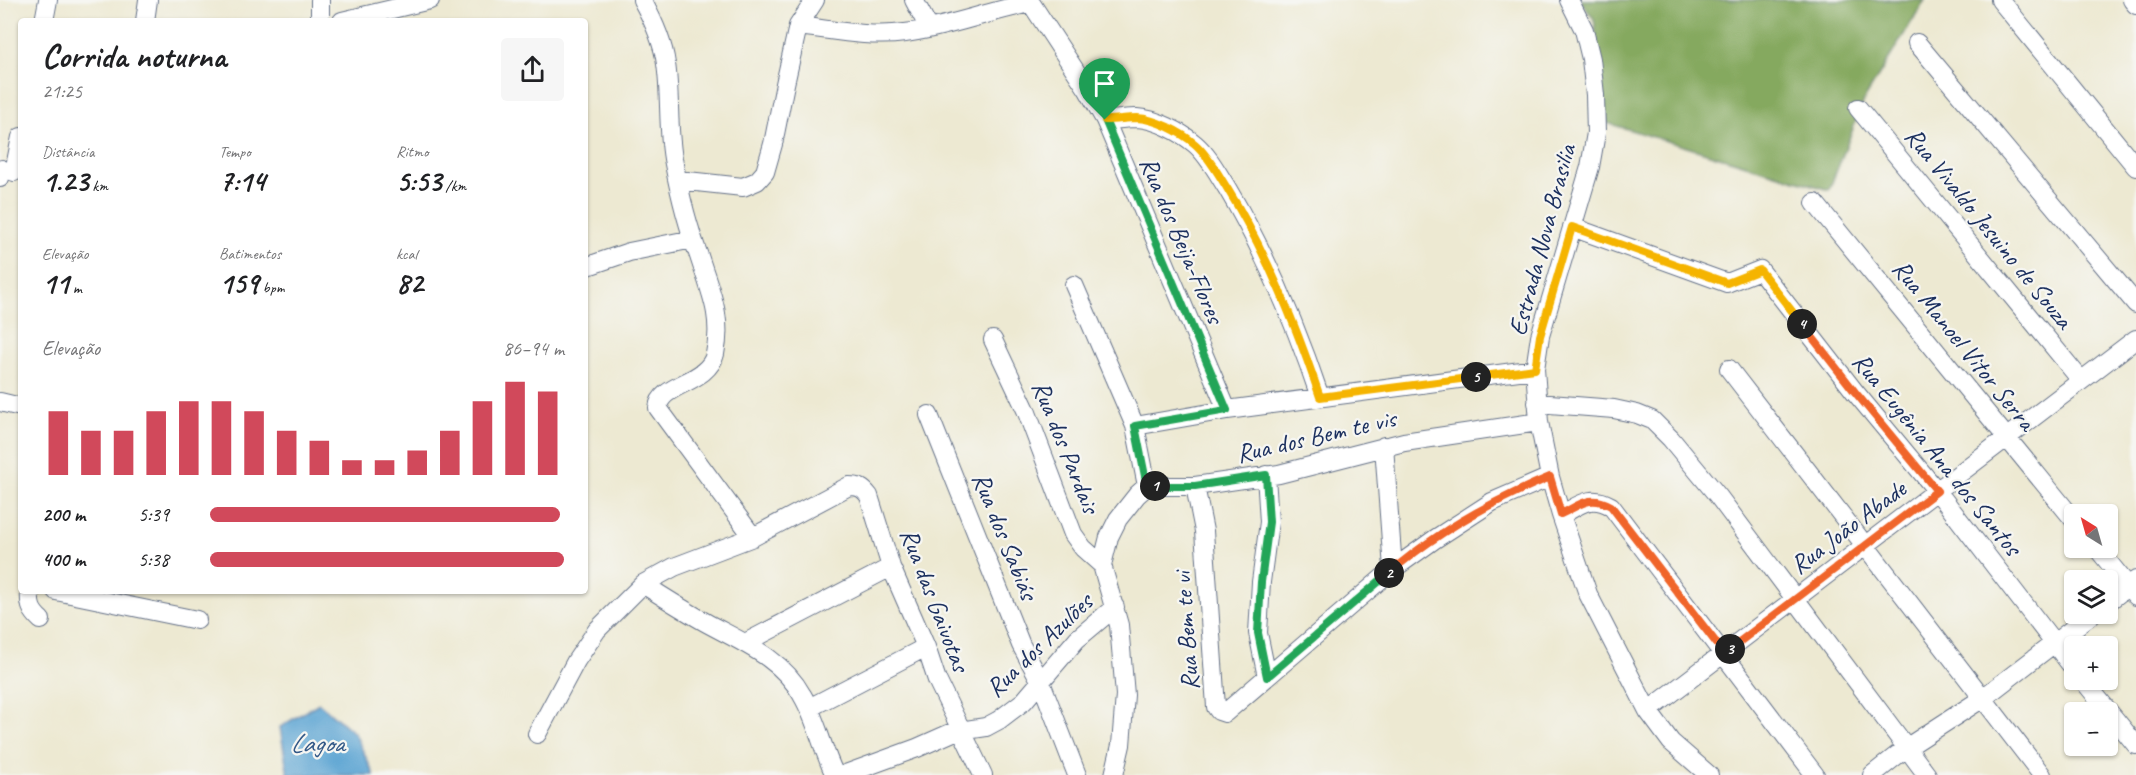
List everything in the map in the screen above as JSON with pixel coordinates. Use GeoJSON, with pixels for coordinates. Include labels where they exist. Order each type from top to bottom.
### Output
{"type":"FeatureCollection","features":[{"type":"Feature","properties":{"kind":"street"},"geometry":{"type":"LineString","coordinates":[[45,18],[48,0]]}},
{"type":"Feature","properties":{"kind":"street"},"geometry":{"type":"LineString","coordinates":[[145,18],[148,0]]}},
{"type":"Feature","properties":{"kind":"street"},"geometry":{"type":"LineString","coordinates":[[320,0],[320,18]]}},
{"type":"Feature","properties":{"kind":"street"},"geometry":{"type":"LineString","coordinates":[[355,18],[430,0]]}},
{"type":"Feature","properties":{"kind":"street"},"geometry":{"type":"LineString","coordinates":[[537,734],[576,661],[597,630],[643,584],[674,567],[753,537],[658,408],[661,398],[704,372],[711,365],[717,327],[715,303],[693,238],[670,140],[666,62],[656,27],[642,0]]}},
{"type":"Feature","properties":{"kind":"street"},"geometry":{"type":"LineString","coordinates":[[678,180],[742,187],[757,181],[765,172],[798,26],[815,0]]}},
{"type":"Feature","properties":{"kind":"street"},"geometry":{"type":"LineString","coordinates":[[914,0],[929,28]]}},
{"type":"Feature","properties":{"kind":"street","name":"Estrada Nova Brasilia"},"geometry":{"type":"LineString","coordinates":[[1569,0],[1584,30],[1590,59],[1595,95],[1596,133],[1590,167],[1540,336],[1535,369],[1539,422],[1550,477],[1588,594],[1648,711],[1671,742],[1709,775]]}},
{"type":"Feature","properties":{"kind":"street"},"geometry":{"type":"LineString","coordinates":[[2132,0],[2136,5]]}},
{"type":"Feature","properties":{"kind":"street"},"geometry":{"type":"LineString","coordinates":[[798,26],[875,35],[903,34],[1030,2]]}},
{"type":"Feature","properties":{"kind":"street","name":"Rua dos Beija-Flores"},"geometry":{"type":"LineString","coordinates":[[1030,2],[1105,120],[1227,410]]}},
{"type":"Feature","properties":{"kind":"street"},"geometry":{"type":"LineString","coordinates":[[2010,3],[2136,167]]}},
{"type":"Feature","properties":{"kind":"street"},"geometry":{"type":"LineString","coordinates":[[1917,43],[2136,304]]}},
{"type":"Feature","properties":{"kind":"street","name":"Rua Vivaldo Jesuino de Souza"},"geometry":{"type":"LineString","coordinates":[[1858,108],[2080,379]]}},
{"type":"Feature","properties":{"kind":"street"},"geometry":{"type":"LineString","coordinates":[[1105,120],[1139,118],[1158,123],[1182,134],[1206,156],[1244,216],[1294,323],[1320,397]]}},
{"type":"Feature","properties":{"kind":"street"},"geometry":{"type":"LineString","coordinates":[[7,172],[18,144]]}},
{"type":"Feature","properties":{"kind":"street","name":"Rua Manoel Vitor Serra"},"geometry":{"type":"LineString","coordinates":[[1815,203],[2064,508]]}},
{"type":"Feature","properties":{"kind":"street","name":"Rua Eugênia Ana dos Santos"},"geometry":{"type":"LineString","coordinates":[[1572,227],[1727,283],[1760,270],[1855,392],[1937,491],[2064,656]]}},
{"type":"Feature","properties":{"kind":"street"},"geometry":{"type":"LineString","coordinates":[[588,266],[629,252],[693,238]]}},
{"type":"Feature","properties":{"kind":"street"},"geometry":{"type":"LineString","coordinates":[[1074,285],[1135,426],[1147,486]]}},
{"type":"Feature","properties":{"kind":"street","name":"Rua João Abade"},"geometry":{"type":"LineString","coordinates":[[1648,711],[2080,379],[2136,339]]}},
{"type":"Feature","properties":{"kind":"street","name":"Rua dos Pardais"},"geometry":{"type":"LineString","coordinates":[[993,340],[1026,410],[1070,527],[1083,548],[1102,565]]}},
{"type":"Feature","properties":{"kind":"street","name":"Rua dos Bem te vis"},"geometry":{"type":"LineString","coordinates":[[1135,426],[1227,410],[1535,369]]}},
{"type":"Feature","properties":{"kind":"street"},"geometry":{"type":"LineString","coordinates":[[1729,369],[2042,775]]}},
{"type":"Feature","properties":{"kind":"street"},"geometry":{"type":"LineString","coordinates":[[0,402],[18,406]]}},
{"type":"Feature","properties":{"kind":"street"},"geometry":{"type":"LineString","coordinates":[[1537,403],[1614,409],[1652,420],[1671,439],[1718,496],[1927,775]]}},
{"type":"Feature","properties":{"kind":"street","name":"Rua dos Sabiás"},"geometry":{"type":"LineString","coordinates":[[928,415],[1021,645],[1041,682],[1077,775]]}},
{"type":"Feature","properties":{"kind":"street","name":"Rua dos Bem te vis"},"geometry":{"type":"LineString","coordinates":[[1147,486],[1195,486],[1266,475],[1314,466],[1383,446],[1539,422]]}},
{"type":"Feature","properties":{"kind":"street"},"geometry":{"type":"LineString","coordinates":[[1383,446],[1393,569]]}},
{"type":"Feature","properties":{"kind":"street"},"geometry":{"type":"LineString","coordinates":[[1266,475],[1269,522],[1261,582],[1258,633],[1267,677]]}},
{"type":"Feature","properties":{"kind":"street","name":"Rua Bem te vi"},"geometry":{"type":"LineString","coordinates":[[1195,486],[1204,531],[1216,707],[1225,713],[1393,569],[1479,509],[1550,477]]}},
{"type":"Feature","properties":{"kind":"street","name":"Rua das Gaivotas"},"geometry":{"type":"LineString","coordinates":[[753,537],[849,486],[860,487],[869,496],[891,567],[938,680],[983,775]]}},
{"type":"Feature","properties":{"kind":"street","name":"Rua dos Azulões"},"geometry":{"type":"LineString","coordinates":[[843,775],[953,732],[986,727],[1024,701],[1077,639],[1115,607],[1102,565],[1109,537],[1118,519],[1147,486]]}},
{"type":"Feature","properties":{"kind":"street"},"geometry":{"type":"LineString","coordinates":[[1561,514],[1597,499],[1611,506],[1815,775]]}},
{"type":"Feature","properties":{"kind":"street"},"geometry":{"type":"LineString","coordinates":[[2106,558],[2133,587],[2118,596]]}},
{"type":"Feature","properties":{"kind":"street"},"geometry":{"type":"LineString","coordinates":[[745,643],[891,567]]}},
{"type":"Feature","properties":{"kind":"street"},"geometry":{"type":"LineString","coordinates":[[643,584],[676,606],[768,657],[782,669],[801,693],[809,708],[835,775]]}},
{"type":"Feature","properties":{"kind":"street"},"geometry":{"type":"LineString","coordinates":[[30,594],[32,612],[41,620]]}},
{"type":"Feature","properties":{"kind":"street"},"geometry":{"type":"LineString","coordinates":[[71,594],[197,620]]}},
{"type":"Feature","properties":{"kind":"street"},"geometry":{"type":"LineString","coordinates":[[1114,775],[1121,745],[1125,694],[1115,607]]}},
{"type":"Feature","properties":{"kind":"street"},"geometry":{"type":"LineString","coordinates":[[1872,775],[1906,748],[1983,698],[2079,624]]}},
{"type":"Feature","properties":{"kind":"street"},"geometry":{"type":"LineString","coordinates":[[809,708],[926,647]]}},
{"type":"Feature","properties":{"kind":"street"},"geometry":{"type":"LineString","coordinates":[[2091,690],[2136,745]]}},
{"type":"Feature","properties":{"kind":"green space"},"geometry":{"type":"Polygon","coordinates":[[[1580,0],[1925,0],[1865,98],[1829,190],[1607,123],[1594,19],[1580,0]]]}},
{"type":"Feature","properties":{"kind":"water","name":"Lagoa"},"geometry":{"type":"Polygon","coordinates":[[[319,703],[355,734],[374,775],[288,775],[280,727],[319,703]]]}},
{"type":"Feature","properties":{"kind":"route"},"geometry":{"type":"LineString","coordinates":[[1139,118],[1158,123],[1182,134],[1206,156],[1244,216],[1294,323],[1320,397],[1535,369],[1540,336],[1572,227],[1727,283],[1760,270],[1855,392],[1937,491],[1724,653],[1611,506],[1597,499],[1561,514],[1550,477],[1479,509],[1435,539],[1393,569],[1267,677],[1258,633],[1261,582],[1269,522],[1266,475],[1195,486],[1147,486],[1135,426],[1227,410],[1105,120],[1139,118]]}}]}
